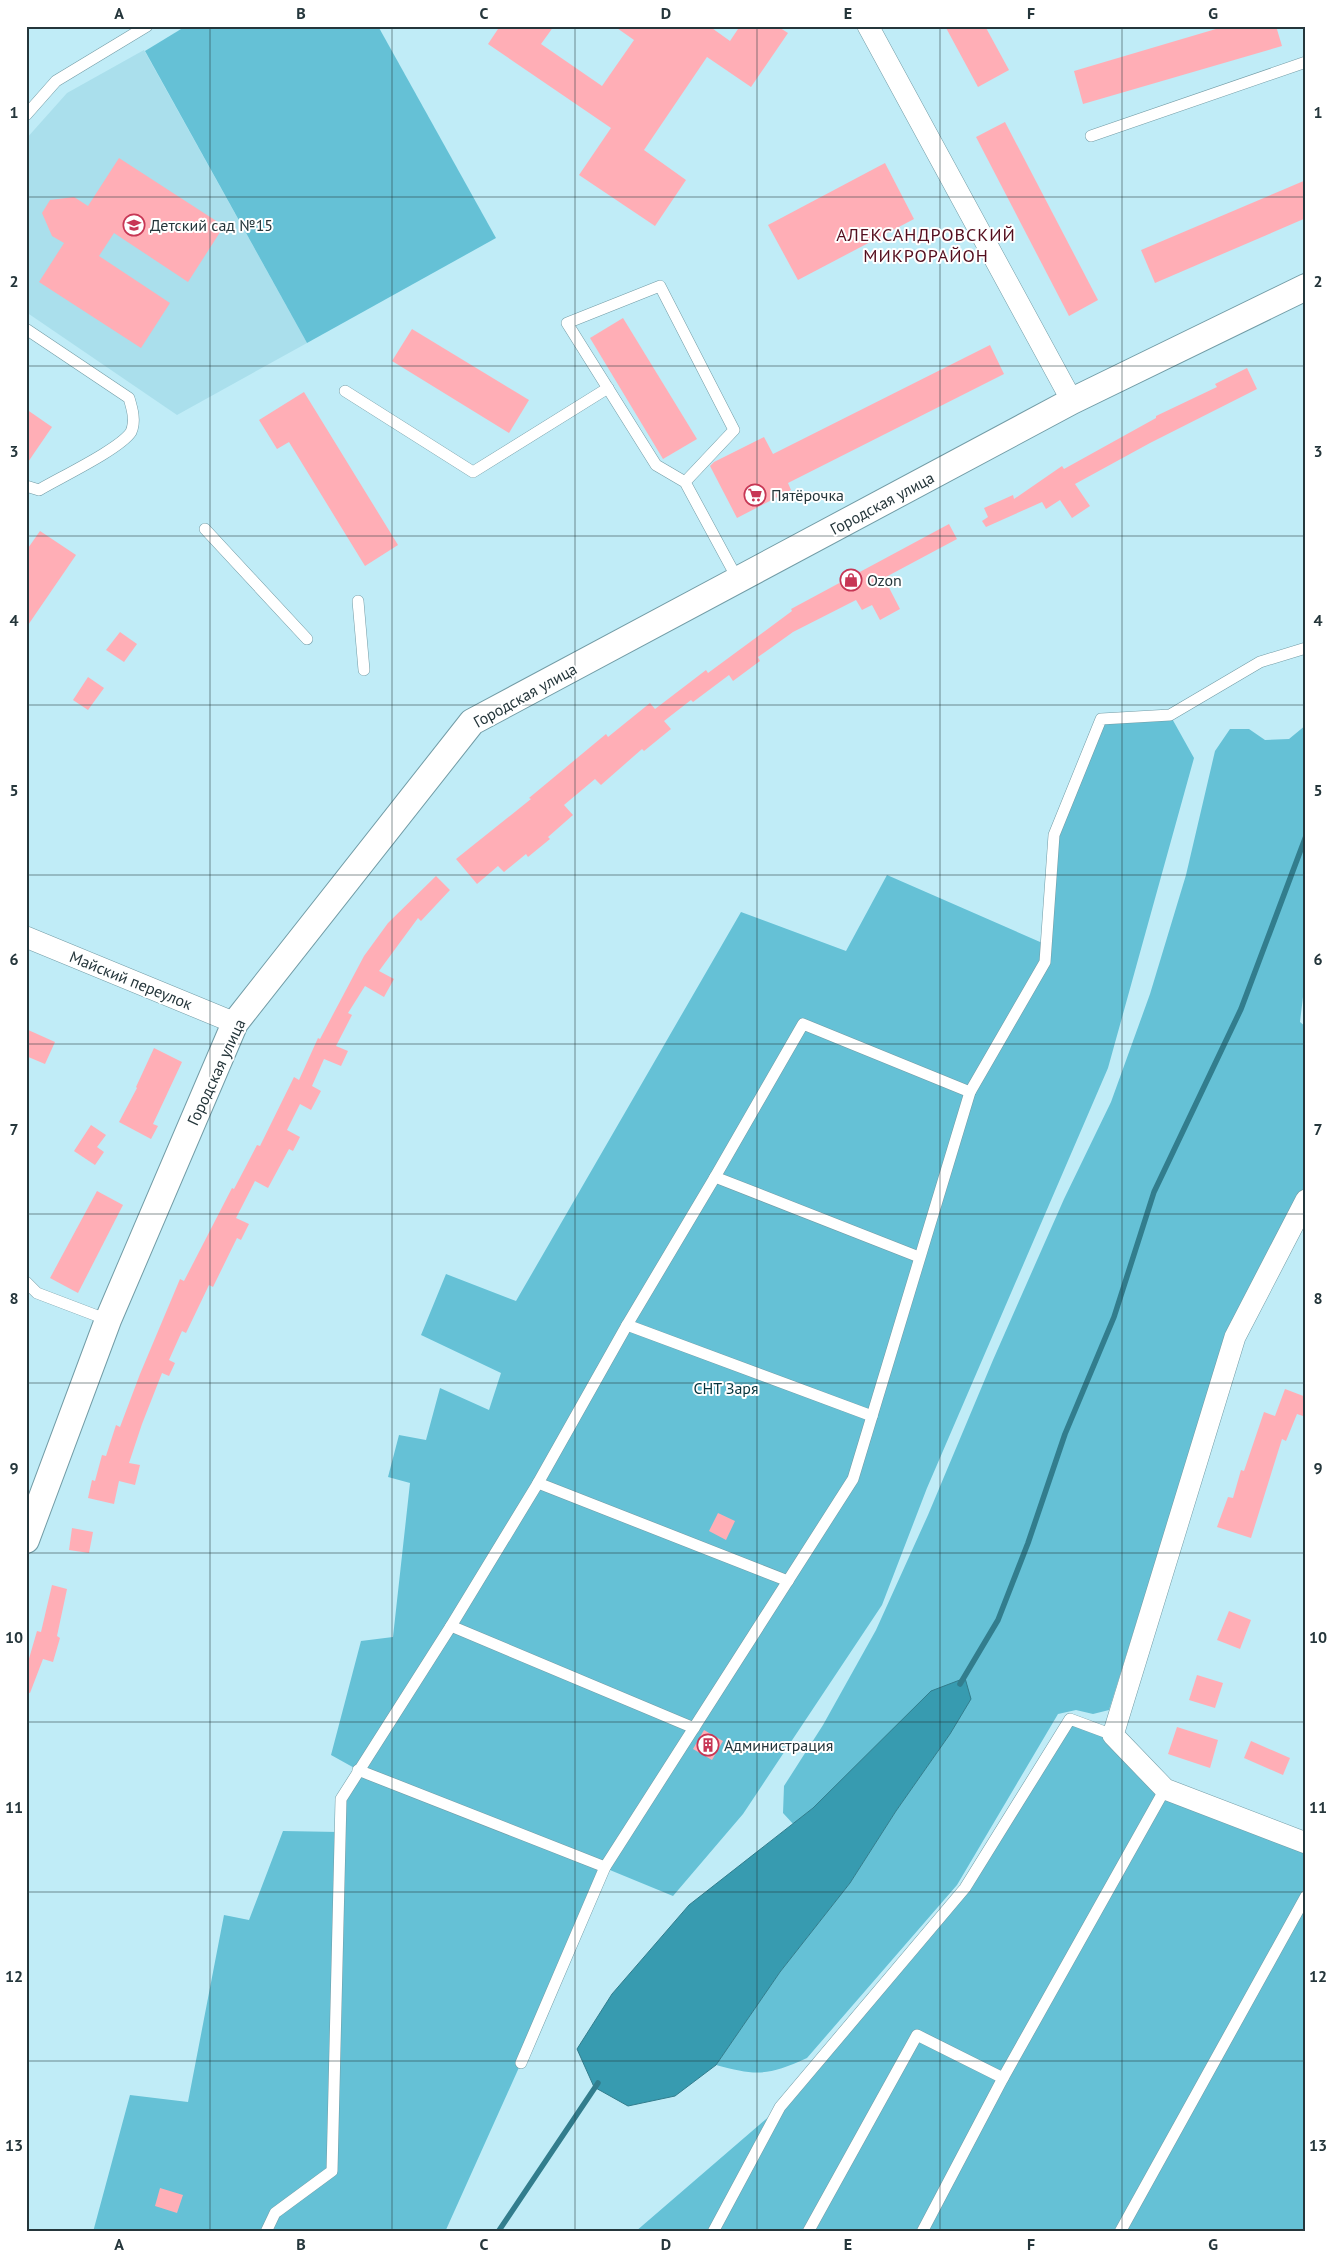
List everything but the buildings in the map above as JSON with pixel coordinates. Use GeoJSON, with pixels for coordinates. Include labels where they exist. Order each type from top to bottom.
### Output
{"type":"FeatureCollection","features":[{"type":"Feature","properties":{"kind":"street"},"geometry":{"type":"LineString","coordinates":[[868,26],[1072,401]]}},
{"type":"Feature","properties":{"kind":"street","name":"Городская улица"},"geometry":{"type":"LineString","coordinates":[[26,1540],[108,1320],[235,1023],[472,722],[1072,401],[1306,287]]}},
{"type":"Feature","properties":{"kind":"street","name":"Майский переулок"},"geometry":{"type":"LineString","coordinates":[[26,937],[235,1023]]}},
{"type":"Feature","properties":{"kind":"street"},"geometry":{"type":"LineString","coordinates":[[1306,1200],[1235,1337],[1113,1735],[1165,1789],[1306,1842]]}},
{"type":"Feature","properties":{"kind":"lane"},"geometry":{"type":"LineString","coordinates":[[26,115],[56,81],[147,26]]}},
{"type":"Feature","properties":{"kind":"lane"},"geometry":{"type":"LineString","coordinates":[[1091,136],[1306,62]]}},
{"type":"Feature","properties":{"kind":"lane"},"geometry":{"type":"LineString","coordinates":[[685,482],[734,430],[660,286],[567,323],[656,465],[685,482],[738,580]]}},
{"type":"Feature","properties":{"kind":"lane"},"geometry":{"type":"LineString","coordinates":[[26,329],[129,398],[134,415],[131,431],[115,446],[39,490],[26,486]]}},
{"type":"Feature","properties":{"kind":"lane"},"geometry":{"type":"LineString","coordinates":[[344,391],[473,472],[608,388]]}},
{"type":"Feature","properties":{"kind":"lane"},"geometry":{"type":"LineString","coordinates":[[205,528],[308,639]]}},
{"type":"Feature","properties":{"kind":"lane"},"geometry":{"type":"LineString","coordinates":[[358,601],[364,670]]}},
{"type":"Feature","properties":{"kind":"lane"},"geometry":{"type":"LineString","coordinates":[[521,2063],[605,1868],[853,1479],[970,1092],[1045,962],[1054,835],[1101,719],[1170,715],[1260,662],[1306,648]]}},
{"type":"Feature","properties":{"kind":"lane"},"geometry":{"type":"LineString","coordinates":[[266,2232],[274,2213],[332,2171],[341,1799],[451,1626],[538,1483],[627,1325],[803,1024],[970,1092]]}},
{"type":"Feature","properties":{"kind":"lane"},"geometry":{"type":"LineString","coordinates":[[715,1177],[919,1257]]}},
{"type":"Feature","properties":{"kind":"lane"},"geometry":{"type":"LineString","coordinates":[[26,1282],[38,1294],[108,1320]]}},
{"type":"Feature","properties":{"kind":"lane"},"geometry":{"type":"LineString","coordinates":[[627,1325],[872,1416]]}},
{"type":"Feature","properties":{"kind":"lane"},"geometry":{"type":"LineString","coordinates":[[538,1483],[788,1581]]}},
{"type":"Feature","properties":{"kind":"lane"},"geometry":{"type":"LineString","coordinates":[[451,1626],[694,1728]]}},
{"type":"Feature","properties":{"kind":"lane"},"geometry":{"type":"LineString","coordinates":[[712,2232],[780,2107],[965,1888],[1070,1719],[1113,1735]]}},
{"type":"Feature","properties":{"kind":"lane"},"geometry":{"type":"LineString","coordinates":[[358,1770],[605,1868]]}},
{"type":"Feature","properties":{"kind":"lane"},"geometry":{"type":"LineString","coordinates":[[922,2232],[1003,2078],[1165,1789]]}},
{"type":"Feature","properties":{"kind":"lane"},"geometry":{"type":"LineString","coordinates":[[1120,2232],[1306,1896]]}},
{"type":"Feature","properties":{"kind":"lane"},"geometry":{"type":"LineString","coordinates":[[808,2232],[917,2035],[1003,2078]]}},
{"type":"Feature","properties":{"kind":"shaded area","name":"Детский сад №15"},"geometry":{"type":"Polygon","coordinates":[[[144,50],[307,343],[177,415],[26,312],[26,139],[67,93],[144,50]]]}},
{"type":"Feature","properties":{"kind":"shaded area"},"geometry":{"type":"Polygon","coordinates":[[[965,1678],[971,1699],[950,1734],[896,1811],[850,1883],[780,1972],[716,2065],[675,2096],[628,2106],[594,2087],[577,2049],[612,1994],[689,1905],[813,1808],[931,1691],[965,1678]]]}},
{"type":"Feature","properties":{"kind":"green space"},"geometry":{"type":"Polygon","coordinates":[[[186,26],[378,26],[496,238],[307,343],[145,51],[186,26]]]}},
{"type":"Feature","properties":{"kind":"green space","name":"СНТ Заря"},"geometry":{"type":"Polygon","coordinates":[[[1170,715],[1194,758],[1108,1068],[927,1488],[882,1605],[743,1814],[673,1896],[605,1868],[521,2063],[445,2232],[93,2232],[130,2095],[188,2102],[224,1915],[249,1920],[283,1831],[339,1832],[341,1799],[358,1770],[331,1755],[361,1641],[393,1637],[410,1483],[388,1477],[399,1435],[426,1440],[440,1388],[489,1410],[501,1373],[421,1335],[446,1274],[516,1301],[741,912],[846,951],[887,875],[1047,945],[1054,835],[1101,719],[1170,715]]]}},
{"type":"Feature","properties":{"kind":"green space"},"geometry":{"type":"Polygon","coordinates":[[[1306,725],[1306,972],[1300,1022],[1306,1027],[1306,1191],[1227,1334],[1109,1710],[1093,1714],[1076,1710],[1058,1714],[957,1885],[807,2058],[782,2068],[762,2072],[742,2071],[716,2065],[780,1972],[850,1883],[896,1811],[950,1734],[970,1699],[813,1808],[795,1826],[783,1813],[784,1786],[823,1725],[876,1630],[928,1515],[993,1360],[1064,1199],[1111,1102],[1150,994],[1186,875],[1215,751],[1230,729],[1249,729],[1265,740],[1289,739],[1306,725]]]}},
{"type":"Feature","properties":{"kind":"green space"},"geometry":{"type":"Polygon","coordinates":[[[1070,1719],[1113,1735],[1165,1789],[1306,1843],[1306,2232],[635,2232],[780,2107],[965,1888],[1070,1719]]]}},
{"type":"Feature","properties":{"kind":"waterway"},"geometry":{"type":"LineString","coordinates":[[960,1684],[998,1620],[1028,1543],[1065,1434],[1114,1317],[1154,1192],[1241,1009],[1306,836]]}},
{"type":"Feature","properties":{"kind":"waterway"},"geometry":{"type":"LineString","coordinates":[[498,2232],[598,2083]]}},
{"type":"Feature","properties":{"kind":"place","name":"Детский сад №15"},"geometry":{"type":"Point","coordinates":[134,225]}},
{"type":"Feature","properties":{"kind":"place","name":"Пятёрочка"},"geometry":{"type":"Point","coordinates":[755,495]}},
{"type":"Feature","properties":{"kind":"place","name":"Ozon"},"geometry":{"type":"Point","coordinates":[851,580]}},
{"type":"Feature","properties":{"kind":"place","name":"Администрация"},"geometry":{"type":"Point","coordinates":[708,1745]}},
{"type":"Feature","properties":{"kind":"district","name":"АЛЕКСАНДРОВСКИЙ МИКРОРАЙОН"},"geometry":{"type":"Point","coordinates":[926,245]}}]}
